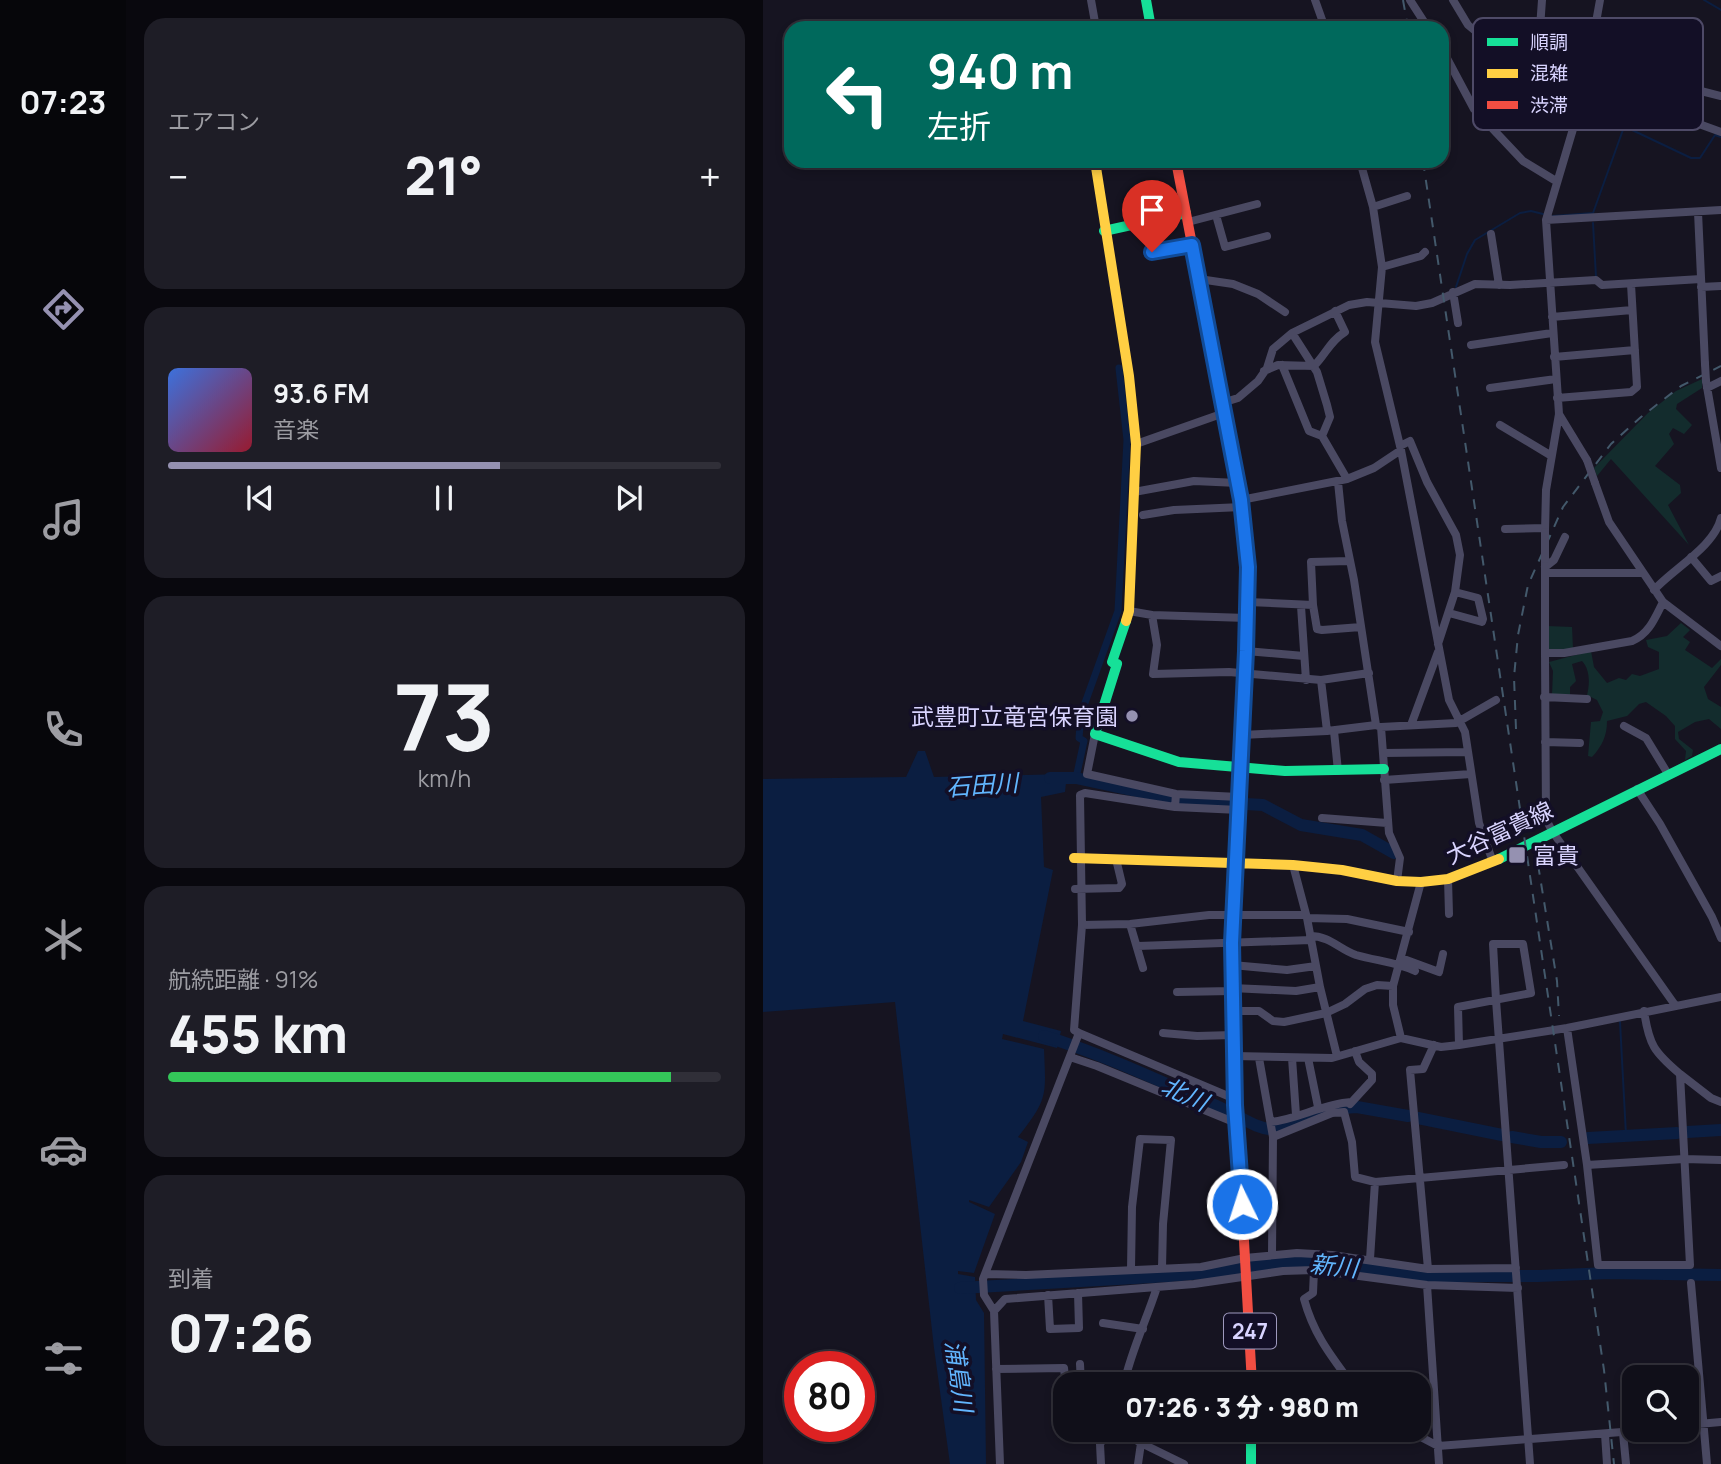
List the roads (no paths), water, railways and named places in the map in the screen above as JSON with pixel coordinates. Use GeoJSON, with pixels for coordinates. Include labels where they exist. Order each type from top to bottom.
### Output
{"type":"FeatureCollection","features":[{"type":"Feature","properties":{"kind":"main road"},"geometry":{"type":"LineString","coordinates":[[1146,0],[1150,21]]}},
{"type":"Feature","properties":{"kind":"main road"},"geometry":{"type":"LineString","coordinates":[[1096,168],[1129,376],[1136,444],[1129,611],[1111,662],[1117,664],[1094,734],[1179,762],[1285,771],[1384,774]]}},
{"type":"Feature","properties":{"kind":"main road","name":"247"},"geometry":{"type":"LineString","coordinates":[[1177,168],[1238,483],[1248,567],[1232,943],[1232,1010],[1251,1372]]}},
{"type":"Feature","properties":{"kind":"main road"},"geometry":{"type":"LineString","coordinates":[[1104,231],[1187,217]]}},
{"type":"Feature","properties":{"kind":"main road","name":"大谷富貴線"},"geometry":{"type":"LineString","coordinates":[[1077,858],[1293,865],[1342,870],[1398,881],[1448,879],[1493,862],[1721,749]]}},
{"type":"Feature","properties":{"kind":"main road"},"geometry":{"type":"LineString","coordinates":[[1251,1442],[1251,1464]]}},
{"type":"Feature","properties":{"kind":"street"},"geometry":{"type":"LineString","coordinates":[[1091,0],[1095,21]]}},
{"type":"Feature","properties":{"kind":"street"},"geometry":{"type":"LineString","coordinates":[[1315,0],[1322,21]]}},
{"type":"Feature","properties":{"kind":"street"},"geometry":{"type":"LineString","coordinates":[[1410,0],[1424,21]]}},
{"type":"Feature","properties":{"kind":"street"},"geometry":{"type":"LineString","coordinates":[[1453,0],[1473,29]]}},
{"type":"Feature","properties":{"kind":"street"},"geometry":{"type":"LineString","coordinates":[[1541,18],[1542,0]]}},
{"type":"Feature","properties":{"kind":"street"},"geometry":{"type":"LineString","coordinates":[[1597,18],[1600,0]]}},
{"type":"Feature","properties":{"kind":"street"},"geometry":{"type":"LineString","coordinates":[[1449,63],[1473,109]]}},
{"type":"Feature","properties":{"kind":"street"},"geometry":{"type":"LineString","coordinates":[[1703,92],[1721,96]]}},
{"type":"Feature","properties":{"kind":"street"},"geometry":{"type":"LineString","coordinates":[[1703,125],[1721,132]]}},
{"type":"Feature","properties":{"kind":"street"},"geometry":{"type":"LineString","coordinates":[[1493,130],[1523,161],[1556,181]]}},
{"type":"Feature","properties":{"kind":"street"},"geometry":{"type":"LineString","coordinates":[[1573,130],[1546,220],[1559,414],[1546,490],[1546,819],[1675,1005]]}},
{"type":"Feature","properties":{"kind":"street"},"geometry":{"type":"LineString","coordinates":[[1362,168],[1373,207],[1382,267],[1375,342],[1400,448],[1449,700],[1465,732],[1479,822],[1493,862]]}},
{"type":"Feature","properties":{"kind":"street"},"geometry":{"type":"LineString","coordinates":[[1373,207],[1407,195]]}},
{"type":"Feature","properties":{"kind":"street"},"geometry":{"type":"LineString","coordinates":[[1187,217],[1216,215],[1257,204]]}},
{"type":"Feature","properties":{"kind":"street"},"geometry":{"type":"LineString","coordinates":[[1546,220],[1721,210]]}},
{"type":"Feature","properties":{"kind":"street"},"geometry":{"type":"LineString","coordinates":[[1698,212],[1705,364],[1707,385],[1716,415],[1721,468]]}},
{"type":"Feature","properties":{"kind":"street"},"geometry":{"type":"LineString","coordinates":[[1216,215],[1225,247],[1267,236]]}},
{"type":"Feature","properties":{"kind":"street"},"geometry":{"type":"LineString","coordinates":[[1492,234],[1499,285]]}},
{"type":"Feature","properties":{"kind":"street"},"geometry":{"type":"LineString","coordinates":[[1152,252],[1192,245]]}},
{"type":"Feature","properties":{"kind":"street"},"geometry":{"type":"LineString","coordinates":[[1382,267],[1422,256],[1425,252]]}},
{"type":"Feature","properties":{"kind":"street"},"geometry":{"type":"LineString","coordinates":[[1199,279],[1233,284],[1258,294],[1285,312]]}},
{"type":"Feature","properties":{"kind":"street"},"geometry":{"type":"LineString","coordinates":[[1136,444],[1223,408],[1258,381],[1273,349],[1292,333],[1349,305],[1367,302],[1416,306],[1432,303],[1475,284],[1596,280],[1602,285],[1701,283],[1721,286]]}},
{"type":"Feature","properties":{"kind":"street"},"geometry":{"type":"LineString","coordinates":[[1557,398],[1631,392],[1637,387],[1631,284]]}},
{"type":"Feature","properties":{"kind":"street"},"geometry":{"type":"LineString","coordinates":[[1453,292],[1458,323]]}},
{"type":"Feature","properties":{"kind":"street"},"geometry":{"type":"LineString","coordinates":[[1552,317],[1632,310]]}},
{"type":"Feature","properties":{"kind":"street"},"geometry":{"type":"LineString","coordinates":[[1314,366],[1327,351],[1332,340],[1345,332],[1335,312]]}},
{"type":"Feature","properties":{"kind":"street"},"geometry":{"type":"LineString","coordinates":[[1292,333],[1314,366],[1330,417],[1322,436]]}},
{"type":"Feature","properties":{"kind":"street"},"geometry":{"type":"LineString","coordinates":[[1471,345],[1552,333]]}},
{"type":"Feature","properties":{"kind":"street"},"geometry":{"type":"LineString","coordinates":[[1554,357],[1635,351]]}},
{"type":"Feature","properties":{"kind":"street"},"geometry":{"type":"LineString","coordinates":[[1264,372],[1282,365],[1314,366]]}},
{"type":"Feature","properties":{"kind":"street"},"geometry":{"type":"LineString","coordinates":[[1282,365],[1309,431],[1322,436],[1343,481],[1349,561],[1383,753],[1387,823],[1400,858],[1398,881]]}},
{"type":"Feature","properties":{"kind":"street"},"geometry":{"type":"LineString","coordinates":[[1490,388],[1556,379]]}},
{"type":"Feature","properties":{"kind":"street"},"geometry":{"type":"LineString","coordinates":[[1707,385],[1721,381]]}},
{"type":"Feature","properties":{"kind":"street"},"geometry":{"type":"LineString","coordinates":[[1559,414],[1587,460],[1609,522],[1654,590],[1663,602],[1721,646]]}},
{"type":"Feature","properties":{"kind":"street"},"geometry":{"type":"LineString","coordinates":[[1500,425],[1550,455]]}},
{"type":"Feature","properties":{"kind":"street"},"geometry":{"type":"LineString","coordinates":[[1143,515],[1241,503],[1343,481],[1374,468],[1410,441],[1427,482],[1456,534],[1460,555],[1449,613],[1411,725]]}},
{"type":"Feature","properties":{"kind":"street"},"geometry":{"type":"LineString","coordinates":[[1134,492],[1194,481],[1238,483]]}},
{"type":"Feature","properties":{"kind":"street"},"geometry":{"type":"LineString","coordinates":[[1654,590],[1713,536],[1721,518]]}},
{"type":"Feature","properties":{"kind":"street"},"geometry":{"type":"LineString","coordinates":[[1505,529],[1545,530]]}},
{"type":"Feature","properties":{"kind":"street"},"geometry":{"type":"LineString","coordinates":[[1545,566],[1554,560],[1565,537]]}},
{"type":"Feature","properties":{"kind":"street"},"geometry":{"type":"LineString","coordinates":[[1691,557],[1711,582],[1721,576]]}},
{"type":"Feature","properties":{"kind":"street"},"geometry":{"type":"LineString","coordinates":[[1349,561],[1311,562],[1317,629],[1361,627]]}},
{"type":"Feature","properties":{"kind":"street"},"geometry":{"type":"LineString","coordinates":[[1545,566],[1643,573]]}},
{"type":"Feature","properties":{"kind":"street"},"geometry":{"type":"LineString","coordinates":[[1449,613],[1482,622],[1483,619],[1478,598],[1455,592]]}},
{"type":"Feature","properties":{"kind":"street"},"geometry":{"type":"LineString","coordinates":[[1248,602],[1313,605]]}},
{"type":"Feature","properties":{"kind":"street"},"geometry":{"type":"LineString","coordinates":[[1545,653],[1564,653],[1632,641],[1647,631],[1663,602]]}},
{"type":"Feature","properties":{"kind":"street"},"geometry":{"type":"LineString","coordinates":[[1301,606],[1306,680]]}},
{"type":"Feature","properties":{"kind":"street"},"geometry":{"type":"LineString","coordinates":[[1129,611],[1152,615],[1247,618]]}},
{"type":"Feature","properties":{"kind":"street"},"geometry":{"type":"LineString","coordinates":[[1152,615],[1157,645],[1153,674],[1245,673],[1321,680],[1369,673]]}},
{"type":"Feature","properties":{"kind":"street"},"geometry":{"type":"LineString","coordinates":[[1246,651],[1304,656]]}},
{"type":"Feature","properties":{"kind":"street"},"geometry":{"type":"LineString","coordinates":[[1321,680],[1338,771]]}},
{"type":"Feature","properties":{"kind":"street"},"geometry":{"type":"LineString","coordinates":[[1544,697],[1587,699]]}},
{"type":"Feature","properties":{"kind":"street"},"geometry":{"type":"LineString","coordinates":[[1242,735],[1460,722],[1496,700]]}},
{"type":"Feature","properties":{"kind":"street"},"geometry":{"type":"LineString","coordinates":[[1624,726],[1646,738],[1668,774]]}},
{"type":"Feature","properties":{"kind":"street"},"geometry":{"type":"LineString","coordinates":[[1094,734],[1087,774],[1176,794],[1239,797]]}},
{"type":"Feature","properties":{"kind":"street"},"geometry":{"type":"LineString","coordinates":[[1545,742],[1580,743]]}},
{"type":"Feature","properties":{"kind":"street"},"geometry":{"type":"LineString","coordinates":[[1383,753],[1468,752]]}},
{"type":"Feature","properties":{"kind":"street"},"geometry":{"type":"LineString","coordinates":[[1384,774],[1471,774]]}},
{"type":"Feature","properties":{"kind":"street"},"geometry":{"type":"LineString","coordinates":[[1637,789],[1656,817],[1721,938]]}},
{"type":"Feature","properties":{"kind":"street"},"geometry":{"type":"LineString","coordinates":[[1235,1102],[1078,1036],[1074,1030],[1082,925],[1077,858],[1080,796],[1085,793],[1175,807],[1239,810]]}},
{"type":"Feature","properties":{"kind":"street"},"geometry":{"type":"LineString","coordinates":[[1175,807],[1176,794]]}},
{"type":"Feature","properties":{"kind":"street"},"geometry":{"type":"LineString","coordinates":[[1322,818],[1387,823]]}},
{"type":"Feature","properties":{"kind":"street"},"geometry":{"type":"LineString","coordinates":[[1079,889],[1119,888],[1122,884],[1115,859]]}},
{"type":"Feature","properties":{"kind":"street"},"geometry":{"type":"LineString","coordinates":[[1293,865],[1307,916],[1320,987],[1337,1056]]}},
{"type":"Feature","properties":{"kind":"street"},"geometry":{"type":"LineString","coordinates":[[1448,879],[1449,914]]}},
{"type":"Feature","properties":{"kind":"street"},"geometry":{"type":"LineString","coordinates":[[1401,1038],[1393,1005],[1393,986],[1421,882]]}},
{"type":"Feature","properties":{"kind":"street"},"geometry":{"type":"LineString","coordinates":[[1712,917],[1721,912]]}},
{"type":"Feature","properties":{"kind":"street"},"geometry":{"type":"LineString","coordinates":[[1082,925],[1130,924],[1187,916],[1307,916],[1347,919],[1409,932]]}},
{"type":"Feature","properties":{"kind":"street"},"geometry":{"type":"LineString","coordinates":[[1130,924],[1143,968]]}},
{"type":"Feature","properties":{"kind":"street"},"geometry":{"type":"LineString","coordinates":[[1137,946],[1331,939],[1357,955],[1400,960],[1439,972],[1443,954]]}},
{"type":"Feature","properties":{"kind":"street"},"geometry":{"type":"LineString","coordinates":[[1459,1045],[1458,1007],[1496,1000],[1531,993],[1523,944],[1493,944],[1496,1000],[1530,1464]]}},
{"type":"Feature","properties":{"kind":"street"},"geometry":{"type":"LineString","coordinates":[[1400,960],[1415,971]]}},
{"type":"Feature","properties":{"kind":"street"},"geometry":{"type":"LineString","coordinates":[[1232,965],[1287,970],[1316,966]]}},
{"type":"Feature","properties":{"kind":"street"},"geometry":{"type":"LineString","coordinates":[[1232,1010],[1259,1011],[1273,1021],[1284,1023],[1326,1013],[1345,1004],[1365,989],[1377,985],[1393,986]]}},
{"type":"Feature","properties":{"kind":"street"},"geometry":{"type":"LineString","coordinates":[[1177,992],[1232,989],[1296,991],[1320,987]]}},
{"type":"Feature","properties":{"kind":"street"},"geometry":{"type":"LineString","coordinates":[[1234,1056],[1337,1056],[1401,1038],[1434,1045],[1459,1045],[1567,1028],[1721,997]]}},
{"type":"Feature","properties":{"kind":"street"},"geometry":{"type":"LineString","coordinates":[[1644,1011],[1648,1038],[1654,1049],[1680,1074],[1711,1098],[1721,1102]]}},
{"type":"Feature","properties":{"kind":"street"},"geometry":{"type":"LineString","coordinates":[[1567,1028],[1598,1265],[1690,1265],[1680,1074]]}},
{"type":"Feature","properties":{"kind":"street"},"geometry":{"type":"LineString","coordinates":[[1163,1033],[1233,1035]]}},
{"type":"Feature","properties":{"kind":"street"},"geometry":{"type":"LineString","coordinates":[[1000,1464],[994,1311],[985,1295],[985,1276],[1078,1036]]}},
{"type":"Feature","properties":{"kind":"street"},"geometry":{"type":"LineString","coordinates":[[1428,1269],[1410,1070],[1423,1069],[1434,1045]]}},
{"type":"Feature","properties":{"kind":"street"},"geometry":{"type":"LineString","coordinates":[[1355,1051],[1359,1062],[1372,1074],[1372,1080],[1344,1112],[1352,1142],[1355,1177],[1375,1182],[1564,1165]]}},
{"type":"Feature","properties":{"kind":"street"},"geometry":{"type":"LineString","coordinates":[[1071,1055],[1236,1123]]}},
{"type":"Feature","properties":{"kind":"street"},"geometry":{"type":"LineString","coordinates":[[1259,1058],[1273,1137],[1272,1254]]}},
{"type":"Feature","properties":{"kind":"street"},"geometry":{"type":"LineString","coordinates":[[1292,1058],[1296,1115]]}},
{"type":"Feature","properties":{"kind":"street"},"geometry":{"type":"LineString","coordinates":[[1308,1058],[1318,1107]]}},
{"type":"Feature","properties":{"kind":"street"},"geometry":{"type":"LineString","coordinates":[[1271,1122],[1333,1103],[1351,1102]]}},
{"type":"Feature","properties":{"kind":"street"},"geometry":{"type":"LineString","coordinates":[[1273,1137],[1332,1113],[1344,1112]]}},
{"type":"Feature","properties":{"kind":"street"},"geometry":{"type":"LineString","coordinates":[[1131,1269],[1132,1207],[1140,1139],[1171,1140],[1162,1268]]}},
{"type":"Feature","properties":{"kind":"street"},"geometry":{"type":"LineString","coordinates":[[1587,1165],[1684,1159],[1721,1160]]}},
{"type":"Feature","properties":{"kind":"street"},"geometry":{"type":"LineString","coordinates":[[1370,1259],[1375,1182]]}},
{"type":"Feature","properties":{"kind":"street"},"geometry":{"type":"LineString","coordinates":[[985,1276],[1208,1266],[1272,1254],[1321,1254],[1428,1269],[1516,1268]]}},
{"type":"Feature","properties":{"kind":"street"},"geometry":{"type":"LineString","coordinates":[[994,1311],[1005,1299],[1247,1278],[1283,1270],[1314,1270],[1427,1285],[1518,1287]]}},
{"type":"Feature","properties":{"kind":"street"},"geometry":{"type":"LineString","coordinates":[[1314,1270],[1313,1293],[1304,1299],[1317,1337],[1343,1372]]}},
{"type":"Feature","properties":{"kind":"street"},"geometry":{"type":"LineString","coordinates":[[1691,1283],[1707,1464]]}},
{"type":"Feature","properties":{"kind":"street"},"geometry":{"type":"LineString","coordinates":[[1427,1285],[1439,1464]]}},
{"type":"Feature","properties":{"kind":"street"},"geometry":{"type":"LineString","coordinates":[[1127,1372],[1157,1287]]}},
{"type":"Feature","properties":{"kind":"street"},"geometry":{"type":"LineString","coordinates":[[1048,1295],[1051,1329],[1079,1328],[1078,1293]]}},
{"type":"Feature","properties":{"kind":"street"},"geometry":{"type":"LineString","coordinates":[[1103,1323],[1143,1329]]}},
{"type":"Feature","properties":{"kind":"street"},"geometry":{"type":"LineString","coordinates":[[1080,1364],[1080,1372]]}},
{"type":"Feature","properties":{"kind":"street"},"geometry":{"type":"LineString","coordinates":[[996,1369],[1064,1368],[1064,1372]]}},
{"type":"Feature","properties":{"kind":"street"},"geometry":{"type":"LineString","coordinates":[[1699,1424],[1721,1422]]}},
{"type":"Feature","properties":{"kind":"street"},"geometry":{"type":"LineString","coordinates":[[1430,1442],[1438,1446],[1622,1433]]}},
{"type":"Feature","properties":{"kind":"street"},"geometry":{"type":"LineString","coordinates":[[1605,1434],[1607,1464]]}},
{"type":"Feature","properties":{"kind":"street"},"geometry":{"type":"LineString","coordinates":[[1101,1442],[1101,1464]]}},
{"type":"Feature","properties":{"kind":"street"},"geometry":{"type":"LineString","coordinates":[[1624,1442],[1626,1464]]}},
{"type":"Feature","properties":{"kind":"street"},"geometry":{"type":"LineString","coordinates":[[1138,1464],[1141,1443],[1184,1464]]}},
{"type":"Feature","properties":{"kind":"water","name":"浦島川"},"geometry":{"type":"Polygon","coordinates":[[[918,751],[925,751],[934,777],[1067,774],[1065,792],[1041,797],[1044,867],[1053,870],[1023,1021],[1061,1031],[1057,1048],[1003,1034],[1002,1039],[1044,1049],[1045,1087],[1040,1105],[1018,1137],[1028,1142],[1021,1162],[989,1207],[969,1200],[995,1214],[974,1273],[958,1271],[958,1274],[975,1277],[976,1300],[984,1313],[986,1464],[950,1464],[934,1348],[895,1002],[763,1012],[763,779],[906,777],[918,751]]]}},
{"type":"Feature","properties":{"kind":"waterway"},"geometry":{"type":"LineString","coordinates":[[1704,0],[1721,10]]}},
{"type":"Feature","properties":{"kind":"waterway"},"geometry":{"type":"LineString","coordinates":[[1553,216],[1593,213],[1623,130]]}},
{"type":"Feature","properties":{"kind":"waterway"},"geometry":{"type":"LineString","coordinates":[[1632,130],[1691,158],[1700,158],[1715,135],[1721,137]]}},
{"type":"Feature","properties":{"kind":"waterway"},"geometry":{"type":"LineString","coordinates":[[1456,287],[1467,254],[1475,240],[1520,213],[1531,211],[1543,214]]}},
{"type":"Feature","properties":{"kind":"waterway"},"geometry":{"type":"LineString","coordinates":[[1593,223],[1596,277]]}},
{"type":"Feature","properties":{"kind":"waterway"},"geometry":{"type":"LineString","coordinates":[[1076,778],[1084,741],[1079,738],[1081,714],[1118,611],[1127,440],[1119,368]]}},
{"type":"Feature","properties":{"kind":"waterway","name":"石田川"},"geometry":{"type":"LineString","coordinates":[[1050,778],[1076,778],[1173,799]]}},
{"type":"Feature","properties":{"kind":"waterway","name":"石田川"},"geometry":{"type":"LineString","coordinates":[[1178,800],[1230,804]]}},
{"type":"Feature","properties":{"kind":"waterway","name":"石田川"},"geometry":{"type":"LineString","coordinates":[[1246,804],[1263,805],[1301,825],[1362,835],[1394,853]]}},
{"type":"Feature","properties":{"kind":"waterway"},"geometry":{"type":"LineString","coordinates":[[1620,1022],[1626,1135]]}},
{"type":"Feature","properties":{"kind":"waterway","name":"北川"},"geometry":{"type":"LineString","coordinates":[[1044,1036],[1133,1069],[1269,1129],[1276,1130],[1329,1109],[1357,1107],[1408,1116]]}},
{"type":"Feature","properties":{"kind":"waterway","name":"北川"},"geometry":{"type":"LineString","coordinates":[[1418,1118],[1502,1135]]}},
{"type":"Feature","properties":{"kind":"waterway","name":"北川"},"geometry":{"type":"LineString","coordinates":[[1687,1132],[1721,1130]]}},
{"type":"Feature","properties":{"kind":"waterway","name":"北川"},"geometry":{"type":"LineString","coordinates":[[1588,1138],[1677,1133]]}},
{"type":"Feature","properties":{"kind":"waterway","name":"北川"},"geometry":{"type":"LineString","coordinates":[[1512,1137],[1561,1142]]}},
{"type":"Feature","properties":{"kind":"waterway","name":"新川"},"geometry":{"type":"LineString","coordinates":[[960,1288],[1170,1276],[1291,1261],[1350,1265],[1428,1276],[1609,1273],[1721,1275]]}},
{"type":"Feature","properties":{"kind":"railway"},"geometry":{"type":"LineString","coordinates":[[1403,0],[1407,21]]}},
{"type":"Feature","properties":{"kind":"railway"},"geometry":{"type":"LineString","coordinates":[[1424,168],[1604,1370],[1614,1464]]}},
{"type":"Feature","properties":{"kind":"railway"},"geometry":{"type":"LineString","coordinates":[[1516,729],[1514,677],[1518,635],[1528,585],[1563,507],[1611,444],[1641,417],[1681,386],[1721,366]]}},
{"type":"Feature","properties":{"kind":"railway"},"geometry":{"type":"LineString","coordinates":[[1535,846],[1557,981],[1559,1016]]}},
{"type":"Feature","properties":{"kind":"place","name":"武豊町立竜宮保育園"},"geometry":{"type":"Point","coordinates":[1132,716]}},
{"type":"Feature","properties":{"kind":"place","name":"富貴"},"geometry":{"type":"Point","coordinates":[1517,855]}}]}
